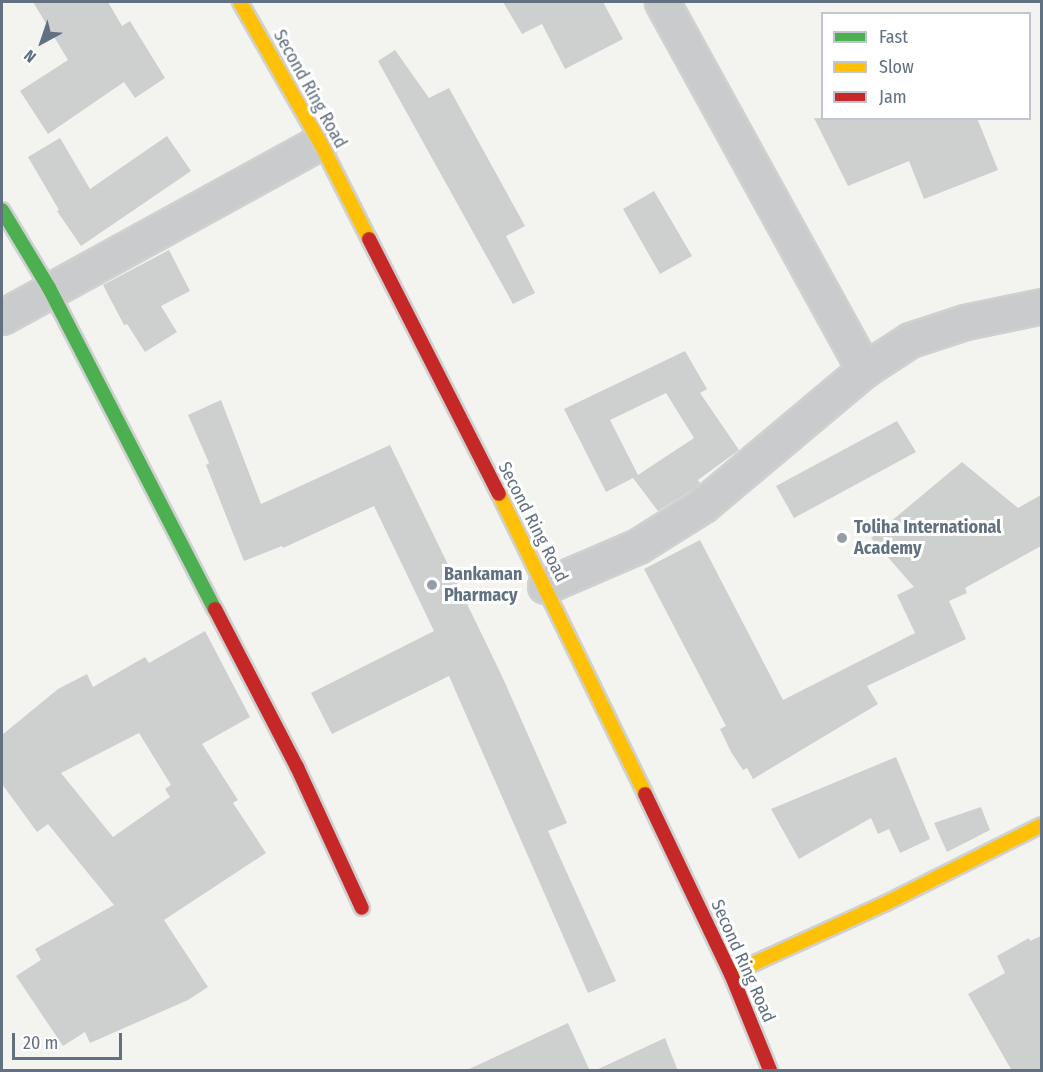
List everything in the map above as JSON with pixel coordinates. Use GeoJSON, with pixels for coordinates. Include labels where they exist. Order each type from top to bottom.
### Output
{"type":"FeatureCollection","features":[{"type":"Feature","properties":{"kind":"main road","name":"Second Ring Road"},"geometry":{"type":"LineString","coordinates":[[240,2],[320,142],[545,586],[731,975],[770,1071]]}},
{"type":"Feature","properties":{"kind":"main road"},"geometry":{"type":"LineString","coordinates":[[2,210],[49,288],[297,767],[362,908]]}},
{"type":"Feature","properties":{"kind":"main road"},"geometry":{"type":"LineString","coordinates":[[731,975],[886,903],[1041,825]]}},
{"type":"Feature","properties":{"kind":"street"},"geometry":{"type":"LineString","coordinates":[[662,2],[864,370]]}},
{"type":"Feature","properties":{"kind":"street"},"geometry":{"type":"LineString","coordinates":[[2,316],[49,288],[320,142]]}},
{"type":"Feature","properties":{"kind":"street"},"geometry":{"type":"LineString","coordinates":[[545,586],[638,546],[703,505],[864,370],[910,340],[965,322],[1041,306]]}},
{"type":"Feature","properties":{"kind":"building"},"geometry":{"type":"Polygon","coordinates":[[[33,2],[108,2],[122,26],[130,21],[165,78],[135,98],[124,82],[48,134],[20,91],[68,60],[33,2]]]}},
{"type":"Feature","properties":{"kind":"building"},"geometry":{"type":"Polygon","coordinates":[[[503,2],[603,2],[623,39],[565,69],[542,24],[522,34],[503,2]]]}},
{"type":"Feature","properties":{"kind":"building"},"geometry":{"type":"Polygon","coordinates":[[[395,50],[429,98],[449,88],[525,226],[506,236],[535,293],[513,304],[378,61],[395,50]]]}},
{"type":"Feature","properties":{"kind":"building"},"geometry":{"type":"Polygon","coordinates":[[[814,118],[821,118],[821,120],[978,120],[998,170],[924,199],[909,161],[848,186],[814,118]]]}},
{"type":"Feature","properties":{"kind":"building"},"geometry":{"type":"Polygon","coordinates":[[[167,136],[191,171],[81,246],[57,211],[59,210],[28,157],[60,138],[90,189],[167,136]]]}},
{"type":"Feature","properties":{"kind":"building"},"geometry":{"type":"Polygon","coordinates":[[[654,191],[692,256],[660,274],[623,209],[654,191]]]}},
{"type":"Feature","properties":{"kind":"building"},"geometry":{"type":"Polygon","coordinates":[[[169,250],[190,291],[161,306],[177,332],[145,352],[127,324],[124,325],[103,285],[169,250]]]}},
{"type":"Feature","properties":{"kind":"building"},"geometry":{"type":"Polygon","coordinates":[[[685,351],[707,389],[700,393],[739,450],[698,480],[700,483],[692,490],[658,511],[633,478],[606,492],[564,409],[685,351]],[[666,393],[610,420],[638,475],[694,438],[666,393]]]}},
{"type":"Feature","properties":{"kind":"building"},"geometry":{"type":"Polygon","coordinates":[[[221,400],[261,504],[390,445],[501,674],[567,823],[548,831],[616,981],[588,993],[449,676],[332,734],[311,693],[434,631],[374,506],[283,548],[282,546],[244,561],[206,465],[209,463],[188,415],[221,400]]]}},
{"type":"Feature","properties":{"kind":"building"},"geometry":{"type":"Polygon","coordinates":[[[897,421],[916,452],[794,518],[776,486],[897,421]]]}},
{"type":"Feature","properties":{"kind":"building"},"geometry":{"type":"Polygon","coordinates":[[[962,462],[1018,508],[1041,495],[1041,546],[965,588],[967,593],[949,601],[966,639],[867,686],[878,704],[753,779],[747,768],[743,770],[731,752],[720,729],[726,726],[644,569],[700,540],[783,700],[915,633],[897,595],[914,587],[871,538],[962,462]]]}},
{"type":"Feature","properties":{"kind":"building"},"geometry":{"type":"Polygon","coordinates":[[[205,631],[250,717],[202,744],[238,800],[233,803],[266,853],[164,920],[208,987],[188,1000],[90,1043],[85,1032],[63,1046],[16,976],[41,960],[35,949],[114,905],[48,824],[37,832],[2,784],[2,735],[58,689],[87,674],[93,687],[145,657],[149,663],[205,631]],[[139,733],[61,773],[113,837],[170,797],[165,789],[171,785],[139,733]]]}},
{"type":"Feature","properties":{"kind":"building"},"geometry":{"type":"Polygon","coordinates":[[[896,757],[930,839],[900,853],[889,829],[878,834],[871,818],[799,859],[771,809],[896,757]]]}},
{"type":"Feature","properties":{"kind":"building"},"geometry":{"type":"Polygon","coordinates":[[[981,807],[990,830],[947,852],[934,823],[981,807]]]}},
{"type":"Feature","properties":{"kind":"building"},"geometry":{"type":"Polygon","coordinates":[[[1041,936],[1041,1071],[1012,1071],[968,994],[1005,973],[997,956],[1029,938],[1030,941],[1041,936]]]}},
{"type":"Feature","properties":{"kind":"building"},"geometry":{"type":"Polygon","coordinates":[[[568,1023],[590,1071],[465,1071],[568,1023]]]}},
{"type":"Feature","properties":{"kind":"building"},"geometry":{"type":"Polygon","coordinates":[[[665,1038],[678,1071],[594,1071],[665,1038]]]}},
{"type":"Feature","properties":{"kind":"traffic: fast"},"geometry":{"type":"LineString","coordinates":[[2,210],[49,288],[215,609]]}},
{"type":"Feature","properties":{"kind":"traffic: slow"},"geometry":{"type":"LineString","coordinates":[[240,2],[320,142],[369,239]]}},
{"type":"Feature","properties":{"kind":"traffic: slow"},"geometry":{"type":"LineString","coordinates":[[499,494],[645,794]]}},
{"type":"Feature","properties":{"kind":"traffic: slow"},"geometry":{"type":"LineString","coordinates":[[731,974],[886,903],[1042,825]]}},
{"type":"Feature","properties":{"kind":"traffic: jam"},"geometry":{"type":"LineString","coordinates":[[369,239],[499,494]]}},
{"type":"Feature","properties":{"kind":"traffic: jam"},"geometry":{"type":"LineString","coordinates":[[215,609],[297,767],[362,908]]}},
{"type":"Feature","properties":{"kind":"traffic: jam"},"geometry":{"type":"LineString","coordinates":[[645,794],[731,974],[770,1070]]}},
{"type":"Feature","properties":{"kind":"place","name":"Toliha International Academy"},"geometry":{"type":"Point","coordinates":[842,538]}},
{"type":"Feature","properties":{"kind":"place","name":"Bankaman Pharmacy"},"geometry":{"type":"Point","coordinates":[432,585]}}]}
